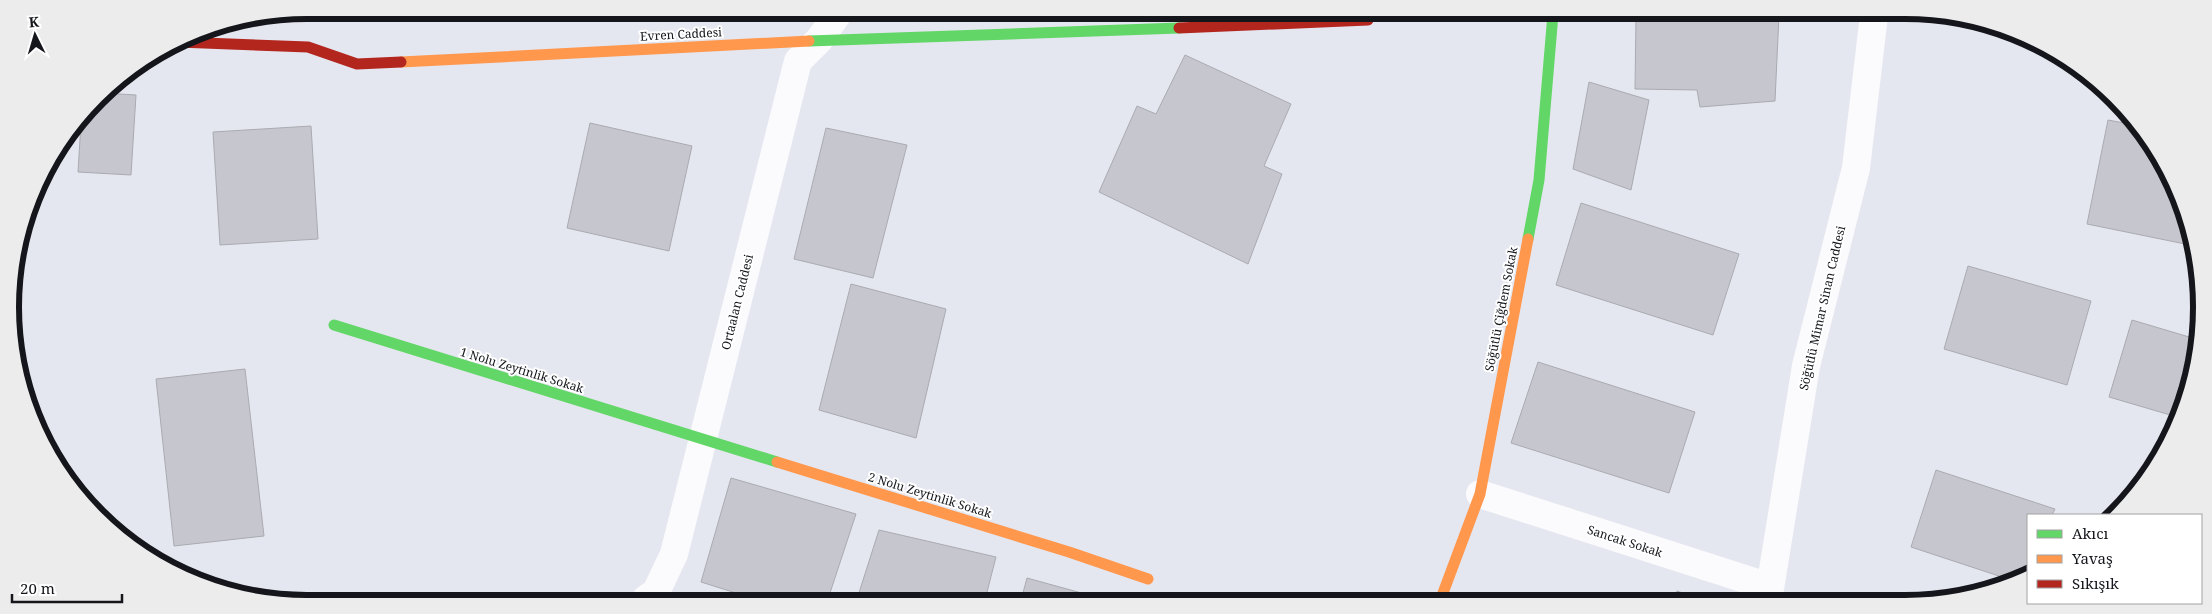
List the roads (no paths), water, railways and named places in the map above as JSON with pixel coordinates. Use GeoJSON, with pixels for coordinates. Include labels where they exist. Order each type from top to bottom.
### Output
{"type":"FeatureCollection","features":[{"type":"Feature","properties":{"kind":"street","name":"Ortaalan Caddesi"},"geometry":{"type":"LineString","coordinates":[[652,595],[656,592],[674,554],[798,61],[820,40],[834,19]]}},
{"type":"Feature","properties":{"kind":"street","name":"Söğütlü Çiğdem Sokak"},"geometry":{"type":"LineString","coordinates":[[1442,595],[1480,494],[1540,180],[1553,19]]}},
{"type":"Feature","properties":{"kind":"street","name":"Söğütlü Mimar Sinan Caddesi"},"geometry":{"type":"LineString","coordinates":[[1769,594],[1806,366],[1856,168],[1874,19]]}},
{"type":"Feature","properties":{"kind":"street","name":"Evren Caddesi"},"geometry":{"type":"LineString","coordinates":[[193,43],[308,47],[357,64],[820,40],[943,38],[1368,20]]}},
{"type":"Feature","properties":{"kind":"street","name":"1 Nolu Zeytinlik Sokak"},"geometry":{"type":"LineString","coordinates":[[334,325],[702,440]]}},
{"type":"Feature","properties":{"kind":"street","name":"2 Nolu Zeytinlik Sokak"},"geometry":{"type":"LineString","coordinates":[[702,440],[1069,552],[1148,580]]}},
{"type":"Feature","properties":{"kind":"street","name":"Sancak Sokak"},"geometry":{"type":"LineString","coordinates":[[1480,494],[1769,594]]}}]}
